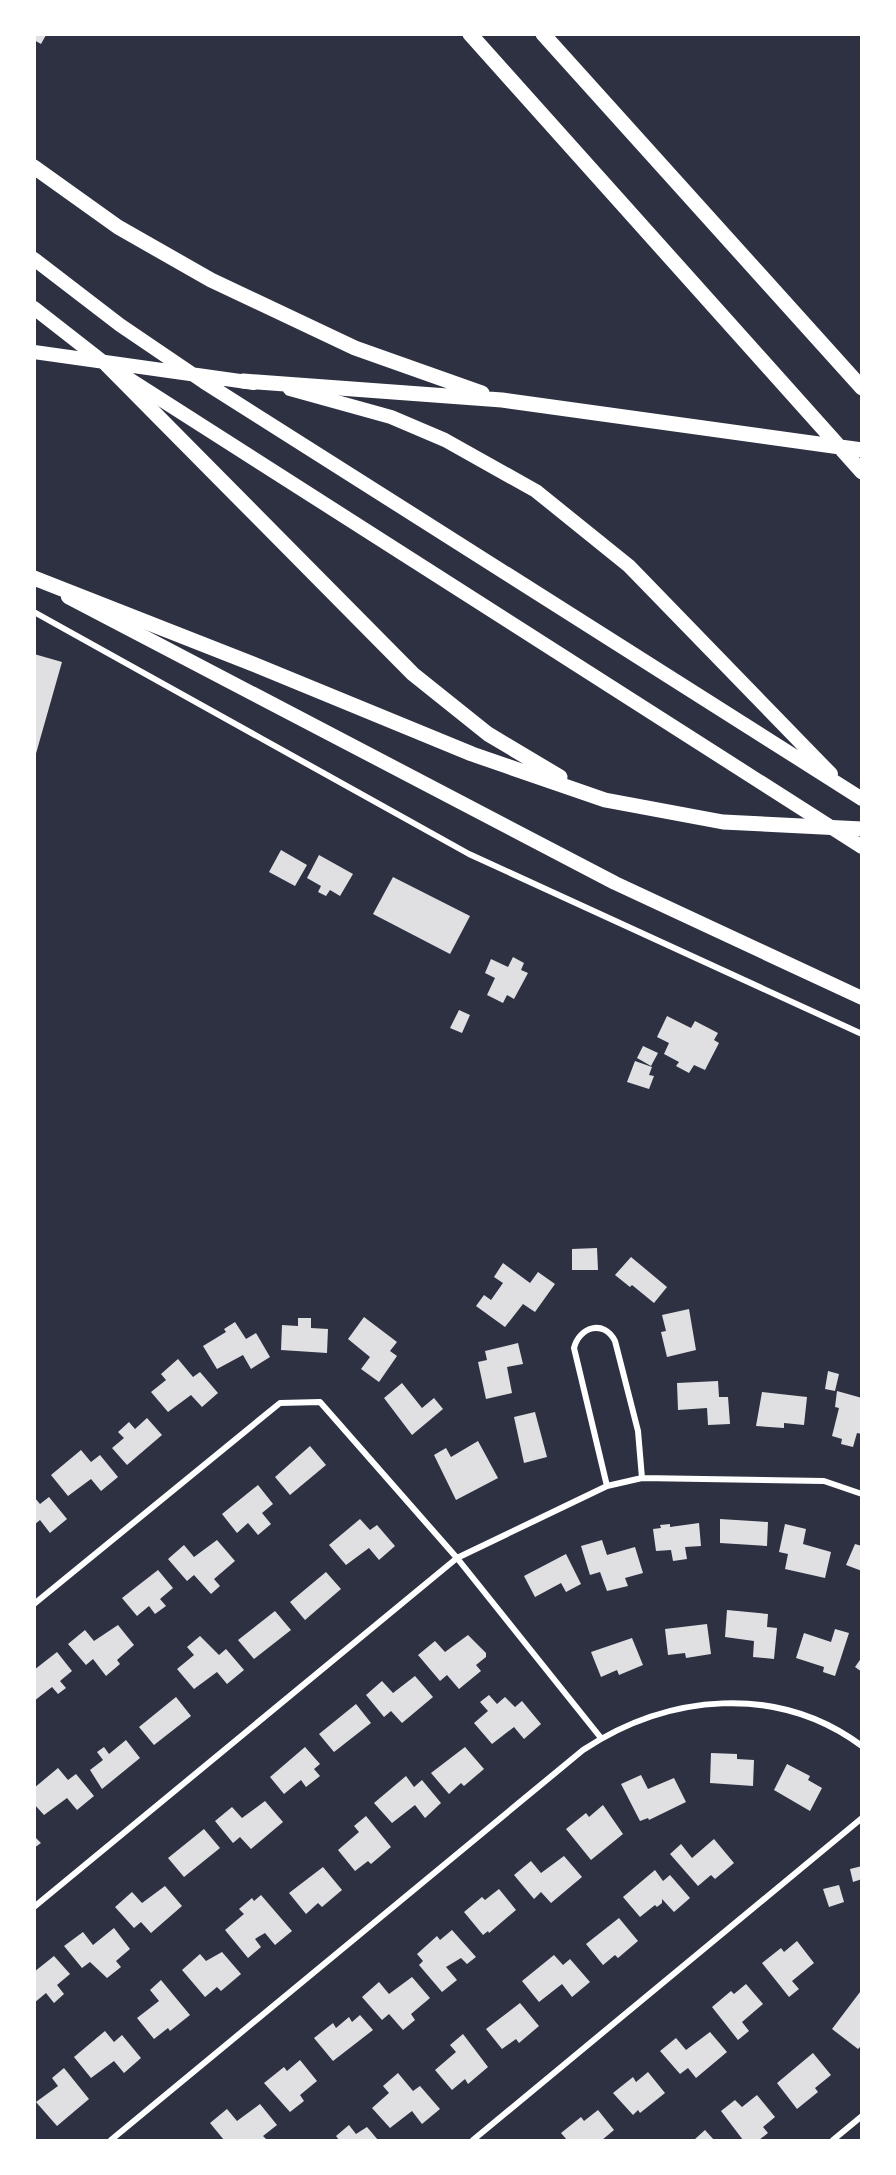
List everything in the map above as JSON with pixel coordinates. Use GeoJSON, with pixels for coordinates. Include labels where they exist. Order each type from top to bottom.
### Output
{"type":"FeatureCollection","features":[{"type":"Feature","properties":{"kind":"highway"},"geometry":{"type":"LineString","coordinates":[[470,34],[861,472]]}},
{"type":"Feature","properties":{"kind":"highway"},"geometry":{"type":"LineString","coordinates":[[543,34],[861,388]]}},
{"type":"Feature","properties":{"kind":"highway"},"geometry":{"type":"LineString","coordinates":[[34,167],[118,226],[211,280],[355,348],[502,400]]}},
{"type":"Feature","properties":{"kind":"highway"},"geometry":{"type":"LineString","coordinates":[[107,365],[397,659],[450,707],[517,754],[605,800]]}},
{"type":"Feature","properties":{"kind":"highway"},"geometry":{"type":"LineString","coordinates":[[243,381],[502,400],[861,450]]}},
{"type":"Feature","properties":{"kind":"highway"},"geometry":{"type":"LineString","coordinates":[[34,579],[253,664],[472,754],[605,800],[723,822],[861,829]]}},
{"type":"Feature","properties":{"kind":"main road"},"geometry":{"type":"LineString","coordinates":[[34,259],[120,325],[204,382],[861,798]]}},
{"type":"Feature","properties":{"kind":"main road"},"geometry":{"type":"LineString","coordinates":[[34,308],[107,365],[861,848]]}},
{"type":"Feature","properties":{"kind":"main road"},"geometry":{"type":"LineString","coordinates":[[34,352],[243,381],[303,392],[391,417],[455,445],[536,491],[629,566],[842,787]]}},
{"type":"Feature","properties":{"kind":"main road"},"geometry":{"type":"LineString","coordinates":[[34,579],[615,883],[861,998]]}},
{"type":"Feature","properties":{"kind":"street"},"geometry":{"type":"LineString","coordinates":[[34,612],[469,854],[861,1034]]}},
{"type":"Feature","properties":{"kind":"street"},"geometry":{"type":"LineString","coordinates":[[607,1486],[574,1348],[576,1339],[582,1331],[594,1328],[605,1330],[615,1341],[638,1431],[642,1478]]}},
{"type":"Feature","properties":{"kind":"street"},"geometry":{"type":"LineString","coordinates":[[34,1604],[280,1403],[320,1402],[457,1558],[601,1738]]}},
{"type":"Feature","properties":{"kind":"street"},"geometry":{"type":"LineString","coordinates":[[34,1907],[457,1558],[607,1486],[642,1478],[824,1481],[861,1494]]}},
{"type":"Feature","properties":{"kind":"street"},"geometry":{"type":"LineString","coordinates":[[111,2140],[583,1749],[601,1738],[648,1715],[680,1707],[712,1702],[745,1702],[796,1712],[825,1723],[861,1746]]}},
{"type":"Feature","properties":{"kind":"street"},"geometry":{"type":"LineString","coordinates":[[473,2140],[861,1818]]}},
{"type":"Feature","properties":{"kind":"street"},"geometry":{"type":"LineString","coordinates":[[833,2140],[861,2116]]}},
{"type":"Feature","properties":{"kind":"building"},"geometry":{"type":"Polygon","coordinates":[[[34,34],[46,35],[41,44],[34,40],[34,34]]]}},
{"type":"Feature","properties":{"kind":"building"},"geometry":{"type":"Polygon","coordinates":[[[34,654],[62,662],[35,757],[34,757],[34,654]]]}},
{"type":"Feature","properties":{"kind":"building"},"geometry":{"type":"Polygon","coordinates":[[[281,850],[307,865],[295,886],[269,872],[281,850]]]}},
{"type":"Feature","properties":{"kind":"building"},"geometry":{"type":"Polygon","coordinates":[[[319,855],[353,874],[340,896],[330,890],[326,896],[318,892],[321,886],[307,878],[319,855]]]}},
{"type":"Feature","properties":{"kind":"building"},"geometry":{"type":"Polygon","coordinates":[[[393,877],[470,916],[450,954],[373,914],[393,877]]]}},
{"type":"Feature","properties":{"kind":"building"},"geometry":{"type":"Polygon","coordinates":[[[513,957],[524,963],[521,970],[528,973],[514,999],[507,995],[503,1003],[487,995],[495,978],[485,973],[491,959],[508,967],[513,957]]]}},
{"type":"Feature","properties":{"kind":"building"},"geometry":{"type":"Polygon","coordinates":[[[459,1010],[470,1015],[462,1033],[450,1028],[459,1010]]]}},
{"type":"Feature","properties":{"kind":"building"},"geometry":{"type":"Polygon","coordinates":[[[667,1016],[691,1028],[695,1021],[718,1033],[714,1040],[719,1043],[705,1070],[694,1065],[689,1073],[676,1066],[679,1062],[664,1054],[669,1043],[657,1037],[667,1016]]]}},
{"type":"Feature","properties":{"kind":"building"},"geometry":{"type":"Polygon","coordinates":[[[643,1046],[658,1053],[651,1066],[637,1058],[643,1046]]]}},
{"type":"Feature","properties":{"kind":"building"},"geometry":{"type":"Polygon","coordinates":[[[635,1061],[652,1067],[649,1075],[654,1076],[649,1089],[627,1082],[635,1061]]]}},
{"type":"Feature","properties":{"kind":"building"},"geometry":{"type":"Polygon","coordinates":[[[597,1248],[598,1270],[572,1270],[572,1249],[597,1248]]]}},
{"type":"Feature","properties":{"kind":"building"},"geometry":{"type":"Polygon","coordinates":[[[631,1257],[667,1287],[654,1303],[615,1275],[631,1257]]]}},
{"type":"Feature","properties":{"kind":"building"},"geometry":{"type":"Polygon","coordinates":[[[503,1263],[530,1283],[538,1272],[555,1284],[535,1312],[523,1304],[505,1327],[476,1306],[484,1295],[491,1300],[503,1283],[494,1277],[503,1263]]]}},
{"type":"Feature","properties":{"kind":"building"},"geometry":{"type":"Polygon","coordinates":[[[689,1309],[696,1350],[667,1357],[661,1332],[666,1331],[662,1315],[689,1309]]]}},
{"type":"Feature","properties":{"kind":"building"},"geometry":{"type":"Polygon","coordinates":[[[364,1317],[397,1342],[390,1351],[397,1356],[379,1382],[361,1369],[370,1357],[348,1339],[364,1317]]]}},
{"type":"Feature","properties":{"kind":"building"},"geometry":{"type":"Polygon","coordinates":[[[298,1318],[311,1318],[311,1328],[328,1329],[327,1353],[281,1350],[282,1325],[298,1326],[298,1318]]]}},
{"type":"Feature","properties":{"kind":"building"},"geometry":{"type":"Polygon","coordinates":[[[235,1322],[246,1339],[256,1333],[270,1357],[251,1369],[243,1355],[217,1369],[203,1346],[226,1332],[224,1329],[235,1322]]]}},
{"type":"Feature","properties":{"kind":"building"},"geometry":{"type":"Polygon","coordinates":[[[518,1343],[523,1364],[507,1367],[512,1393],[486,1399],[478,1362],[487,1360],[485,1351],[518,1343]]]}},
{"type":"Feature","properties":{"kind":"building"},"geometry":{"type":"Polygon","coordinates":[[[178,1359],[193,1377],[200,1372],[218,1393],[202,1407],[191,1395],[168,1412],[151,1392],[166,1380],[161,1374],[178,1359]]]}},
{"type":"Feature","properties":{"kind":"building"},"geometry":{"type":"Polygon","coordinates":[[[828,1371],[839,1374],[835,1391],[825,1389],[828,1371]]]}},
{"type":"Feature","properties":{"kind":"building"},"geometry":{"type":"Polygon","coordinates":[[[718,1381],[719,1397],[728,1397],[730,1424],[708,1425],[707,1408],[678,1410],[677,1383],[718,1381]]]}},
{"type":"Feature","properties":{"kind":"building"},"geometry":{"type":"Polygon","coordinates":[[[402,1383],[422,1408],[434,1398],[443,1409],[412,1435],[384,1398],[402,1383]]]}},
{"type":"Feature","properties":{"kind":"building"},"geometry":{"type":"Polygon","coordinates":[[[837,1391],[862,1398],[862,1434],[857,1433],[853,1447],[841,1444],[842,1439],[832,1436],[839,1408],[835,1407],[837,1391]]]}},
{"type":"Feature","properties":{"kind":"building"},"geometry":{"type":"Polygon","coordinates":[[[762,1392],[807,1397],[804,1425],[784,1423],[784,1428],[756,1426],[762,1392]]]}},
{"type":"Feature","properties":{"kind":"building"},"geometry":{"type":"Polygon","coordinates":[[[535,1412],[547,1457],[524,1463],[514,1417],[535,1412]]]}},
{"type":"Feature","properties":{"kind":"building"},"geometry":{"type":"Polygon","coordinates":[[[147,1418],[162,1435],[127,1465],[112,1448],[124,1438],[118,1432],[129,1422],[135,1429],[147,1418]]]}},
{"type":"Feature","properties":{"kind":"building"},"geometry":{"type":"Polygon","coordinates":[[[478,1441],[498,1478],[456,1500],[434,1455],[446,1448],[451,1457],[478,1441]]]}},
{"type":"Feature","properties":{"kind":"building"},"geometry":{"type":"Polygon","coordinates":[[[310,1446],[326,1465],[290,1495],[275,1477],[310,1446]]]}},
{"type":"Feature","properties":{"kind":"building"},"geometry":{"type":"Polygon","coordinates":[[[81,1450],[91,1462],[100,1455],[118,1477],[101,1491],[91,1479],[68,1496],[51,1475],[81,1450]]]}},
{"type":"Feature","properties":{"kind":"building"},"geometry":{"type":"Polygon","coordinates":[[[258,1485],[273,1504],[262,1513],[271,1524],[258,1535],[248,1523],[237,1533],[222,1514],[258,1485]]]}},
{"type":"Feature","properties":{"kind":"building"},"geometry":{"type":"Polygon","coordinates":[[[34,1497],[40,1504],[49,1497],[67,1519],[50,1533],[40,1520],[34,1525],[34,1497]]]}},
{"type":"Feature","properties":{"kind":"building"},"geometry":{"type":"Polygon","coordinates":[[[360,1519],[370,1530],[377,1525],[395,1546],[379,1560],[369,1548],[346,1565],[329,1545],[360,1519]]]}},
{"type":"Feature","properties":{"kind":"building"},"geometry":{"type":"Polygon","coordinates":[[[720,1519],[768,1522],[767,1546],[720,1543],[720,1519]]]}},
{"type":"Feature","properties":{"kind":"building"},"geometry":{"type":"Polygon","coordinates":[[[699,1523],[701,1546],[685,1547],[687,1559],[673,1561],[671,1550],[656,1551],[653,1529],[661,1528],[660,1525],[670,1524],[670,1527],[699,1523]]]}},
{"type":"Feature","properties":{"kind":"building"},"geometry":{"type":"Polygon","coordinates":[[[785,1524],[806,1529],[803,1544],[831,1552],[825,1578],[785,1569],[788,1554],[779,1552],[785,1524]]]}},
{"type":"Feature","properties":{"kind":"building"},"geometry":{"type":"Polygon","coordinates":[[[217,1540],[235,1561],[214,1579],[220,1586],[211,1594],[194,1575],[187,1581],[168,1559],[184,1545],[194,1557],[217,1540]]]}},
{"type":"Feature","properties":{"kind":"building"},"geometry":{"type":"Polygon","coordinates":[[[602,1540],[607,1555],[635,1547],[643,1573],[625,1578],[628,1586],[607,1591],[600,1572],[590,1575],[581,1546],[602,1540]]]}},
{"type":"Feature","properties":{"kind":"building"},"geometry":{"type":"Polygon","coordinates":[[[855,1544],[862,1546],[862,1571],[846,1565],[855,1544]]]}},
{"type":"Feature","properties":{"kind":"building"},"geometry":{"type":"Polygon","coordinates":[[[566,1554],[581,1584],[566,1592],[561,1583],[535,1597],[524,1576],[566,1554]]]}},
{"type":"Feature","properties":{"kind":"building"},"geometry":{"type":"Polygon","coordinates":[[[158,1570],[173,1588],[160,1599],[166,1606],[155,1614],[149,1606],[137,1616],[122,1598],[158,1570]]]}},
{"type":"Feature","properties":{"kind":"building"},"geometry":{"type":"Polygon","coordinates":[[[326,1572],[341,1589],[305,1620],[290,1602],[326,1572]]]}},
{"type":"Feature","properties":{"kind":"building"},"geometry":{"type":"Polygon","coordinates":[[[727,1610],[768,1614],[767,1627],[777,1628],[774,1659],[753,1657],[754,1641],[725,1637],[727,1610]]]}},
{"type":"Feature","properties":{"kind":"building"},"geometry":{"type":"Polygon","coordinates":[[[275,1611],[291,1630],[254,1659],[238,1640],[275,1611]]]}},
{"type":"Feature","properties":{"kind":"building"},"geometry":{"type":"Polygon","coordinates":[[[707,1624],[711,1654],[686,1658],[685,1653],[668,1655],[665,1629],[707,1624]]]}},
{"type":"Feature","properties":{"kind":"building"},"geometry":{"type":"Polygon","coordinates":[[[118,1625],[134,1645],[117,1660],[120,1664],[106,1676],[93,1659],[86,1665],[68,1644],[85,1630],[94,1641],[118,1625]]]}},
{"type":"Feature","properties":{"kind":"building"},"geometry":{"type":"Polygon","coordinates":[[[835,1629],[849,1633],[835,1676],[823,1672],[824,1667],[796,1658],[804,1633],[831,1642],[835,1629]]]}},
{"type":"Feature","properties":{"kind":"building"},"geometry":{"type":"Polygon","coordinates":[[[468,1635],[486,1653],[486,1657],[476,1665],[481,1671],[459,1689],[447,1675],[440,1681],[418,1655],[435,1641],[445,1652],[468,1635]]]}},
{"type":"Feature","properties":{"kind":"building"},"geometry":{"type":"Polygon","coordinates":[[[200,1636],[219,1655],[226,1649],[244,1670],[227,1684],[217,1672],[194,1689],[177,1669],[194,1655],[187,1647],[200,1636]]]}},
{"type":"Feature","properties":{"kind":"building"},"geometry":{"type":"Polygon","coordinates":[[[632,1638],[643,1665],[619,1675],[617,1670],[601,1677],[591,1652],[632,1638]]]}},
{"type":"Feature","properties":{"kind":"building"},"geometry":{"type":"Polygon","coordinates":[[[57,1652],[72,1671],[60,1681],[66,1688],[58,1694],[52,1687],[34,1701],[34,1670],[57,1652]]]}},
{"type":"Feature","properties":{"kind":"building"},"geometry":{"type":"Polygon","coordinates":[[[862,1657],[862,1672],[855,1667],[862,1657]]]}},
{"type":"Feature","properties":{"kind":"building"},"geometry":{"type":"Polygon","coordinates":[[[415,1676],[433,1697],[402,1723],[391,1711],[384,1717],[366,1695],[382,1681],[393,1693],[415,1676]]]}},
{"type":"Feature","properties":{"kind":"building"},"geometry":{"type":"Polygon","coordinates":[[[489,1695],[497,1704],[505,1697],[515,1707],[522,1701],[541,1724],[524,1739],[514,1727],[492,1744],[474,1723],[488,1711],[480,1702],[489,1695]]]}},
{"type":"Feature","properties":{"kind":"building"},"geometry":{"type":"Polygon","coordinates":[[[176,1697],[191,1716],[154,1745],[139,1727],[176,1697]]]}},
{"type":"Feature","properties":{"kind":"building"},"geometry":{"type":"Polygon","coordinates":[[[356,1704],[371,1723],[334,1752],[319,1734],[356,1704]]]}},
{"type":"Feature","properties":{"kind":"building"},"geometry":{"type":"Polygon","coordinates":[[[126,1740],[140,1758],[102,1789],[90,1770],[103,1760],[97,1752],[104,1747],[109,1754],[126,1740]]]}},
{"type":"Feature","properties":{"kind":"building"},"geometry":{"type":"Polygon","coordinates":[[[305,1747],[320,1764],[314,1769],[320,1776],[306,1787],[301,1780],[284,1794],[270,1777],[305,1747]]]}},
{"type":"Feature","properties":{"kind":"building"},"geometry":{"type":"Polygon","coordinates":[[[465,1747],[484,1769],[464,1786],[461,1783],[449,1794],[431,1773],[465,1747]]]}},
{"type":"Feature","properties":{"kind":"building"},"geometry":{"type":"Polygon","coordinates":[[[711,1753],[737,1754],[737,1759],[754,1760],[753,1786],[710,1783],[711,1753]]]}},
{"type":"Feature","properties":{"kind":"building"},"geometry":{"type":"Polygon","coordinates":[[[787,1764],[810,1776],[808,1780],[822,1788],[810,1811],[774,1790],[787,1764]]]}},
{"type":"Feature","properties":{"kind":"building"},"geometry":{"type":"Polygon","coordinates":[[[58,1768],[68,1780],[76,1774],[94,1796],[77,1810],[67,1798],[44,1815],[34,1804],[34,1788],[58,1768]]]}},
{"type":"Feature","properties":{"kind":"building"},"geometry":{"type":"Polygon","coordinates":[[[641,1775],[648,1789],[674,1778],[686,1802],[649,1820],[648,1818],[640,1821],[621,1784],[641,1775]]]}},
{"type":"Feature","properties":{"kind":"building"},"geometry":{"type":"Polygon","coordinates":[[[406,1776],[414,1787],[422,1780],[441,1803],[425,1818],[415,1805],[392,1823],[374,1803],[406,1776]]]}},
{"type":"Feature","properties":{"kind":"building"},"geometry":{"type":"Polygon","coordinates":[[[265,1801],[283,1822],[251,1849],[240,1837],[233,1843],[215,1821],[232,1807],[242,1818],[265,1801]]]}},
{"type":"Feature","properties":{"kind":"building"},"geometry":{"type":"Polygon","coordinates":[[[603,1805],[623,1834],[591,1860],[566,1829],[586,1813],[589,1817],[603,1805]]]}},
{"type":"Feature","properties":{"kind":"building"},"geometry":{"type":"Polygon","coordinates":[[[366,1816],[391,1847],[371,1864],[368,1861],[355,1871],[338,1850],[359,1832],[354,1826],[366,1816]]]}},
{"type":"Feature","properties":{"kind":"building"},"geometry":{"type":"Polygon","coordinates":[[[204,1829],[220,1848],[184,1877],[168,1858],[204,1829]]]}},
{"type":"Feature","properties":{"kind":"building"},"geometry":{"type":"Polygon","coordinates":[[[34,1836],[41,1843],[34,1848],[34,1836]]]}},
{"type":"Feature","properties":{"kind":"building"},"geometry":{"type":"Polygon","coordinates":[[[714,1839],[734,1863],[715,1879],[711,1875],[698,1886],[670,1854],[681,1844],[692,1858],[714,1839]]]}},
{"type":"Feature","properties":{"kind":"building"},"geometry":{"type":"Polygon","coordinates":[[[564,1856],[582,1877],[551,1903],[541,1892],[534,1899],[514,1875],[531,1861],[541,1873],[564,1856]]]}},
{"type":"Feature","properties":{"kind":"building"},"geometry":{"type":"Polygon","coordinates":[[[862,1866],[862,1879],[853,1882],[850,1869],[862,1866]]]}},
{"type":"Feature","properties":{"kind":"building"},"geometry":{"type":"Polygon","coordinates":[[[323,1867],[342,1890],[322,1907],[318,1903],[306,1914],[289,1893],[323,1867]]]}},
{"type":"Feature","properties":{"kind":"building"},"geometry":{"type":"Polygon","coordinates":[[[655,1870],[663,1881],[670,1875],[690,1898],[674,1912],[662,1899],[662,1903],[657,1907],[655,1905],[640,1917],[623,1897],[655,1870]]]}},
{"type":"Feature","properties":{"kind":"building"},"geometry":{"type":"Polygon","coordinates":[[[839,1885],[844,1902],[829,1907],[823,1889],[839,1885]]]}},
{"type":"Feature","properties":{"kind":"building"},"geometry":{"type":"Polygon","coordinates":[[[165,1886],[182,1906],[151,1933],[141,1922],[134,1928],[115,1907],[132,1892],[142,1903],[165,1886]]]}},
{"type":"Feature","properties":{"kind":"building"},"geometry":{"type":"Polygon","coordinates":[[[499,1889],[516,1910],[489,1933],[488,1931],[483,1935],[464,1912],[482,1897],[485,1900],[499,1889]]]}},
{"type":"Feature","properties":{"kind":"building"},"geometry":{"type":"Polygon","coordinates":[[[261,1895],[292,1931],[275,1945],[265,1933],[258,1937],[255,1939],[261,1947],[248,1958],[225,1930],[244,1914],[239,1909],[252,1898],[254,1901],[261,1895]]]}},
{"type":"Feature","properties":{"kind":"building"},"geometry":{"type":"Polygon","coordinates":[[[619,1918],[638,1941],[618,1958],[615,1955],[603,1965],[586,1944],[619,1918]]]}},
{"type":"Feature","properties":{"kind":"building"},"geometry":{"type":"Polygon","coordinates":[[[114,1928],[130,1949],[116,1961],[121,1967],[107,1978],[90,1962],[82,1968],[64,1946],[83,1932],[93,1945],[114,1928]]]}},
{"type":"Feature","properties":{"kind":"building"},"geometry":{"type":"Polygon","coordinates":[[[452,1930],[476,1957],[467,1964],[461,1958],[446,1967],[457,1980],[442,1992],[419,1965],[423,1961],[417,1954],[437,1936],[440,1940],[452,1930]]]}},
{"type":"Feature","properties":{"kind":"building"},"geometry":{"type":"Polygon","coordinates":[[[797,1941],[814,1963],[792,1981],[799,1989],[789,1997],[762,1963],[781,1948],[784,1952],[797,1941]]]}},
{"type":"Feature","properties":{"kind":"building"},"geometry":{"type":"Polygon","coordinates":[[[222,1952],[241,1974],[221,1991],[217,1987],[205,1997],[182,1970],[200,1954],[206,1961],[222,1952]]]}},
{"type":"Feature","properties":{"kind":"building"},"geometry":{"type":"Polygon","coordinates":[[[554,1955],[563,1965],[570,1959],[590,1982],[572,1997],[562,1984],[539,2002],[522,1981],[554,1955]]]}},
{"type":"Feature","properties":{"kind":"building"},"geometry":{"type":"Polygon","coordinates":[[[54,1956],[70,1974],[57,1985],[64,1994],[54,2003],[46,1993],[34,2003],[34,1972],[54,1956]]]}},
{"type":"Feature","properties":{"kind":"building"},"geometry":{"type":"Polygon","coordinates":[[[412,1977],[430,1998],[411,2014],[415,2020],[403,2030],[389,2014],[382,2020],[362,1997],[379,1982],[389,1994],[412,1977]]]}},
{"type":"Feature","properties":{"kind":"building"},"geometry":{"type":"Polygon","coordinates":[[[161,1980],[190,2015],[170,2031],[168,2028],[154,2039],[137,2018],[159,2001],[150,1990],[161,1980]]]}},
{"type":"Feature","properties":{"kind":"building"},"geometry":{"type":"Polygon","coordinates":[[[746,1984],[763,2004],[742,2022],[749,2031],[738,2040],[712,2007],[731,1991],[734,1994],[746,1984]]]}},
{"type":"Feature","properties":{"kind":"building"},"geometry":{"type":"Polygon","coordinates":[[[860,1992],[862,2045],[858,2049],[832,2029],[860,1992]]]}},
{"type":"Feature","properties":{"kind":"building"},"geometry":{"type":"Polygon","coordinates":[[[520,2003],[539,2026],[519,2043],[516,2039],[502,2049],[486,2029],[520,2003]]]}},
{"type":"Feature","properties":{"kind":"building"},"geometry":{"type":"Polygon","coordinates":[[[360,2015],[373,2030],[333,2061],[314,2038],[333,2023],[336,2028],[349,2017],[352,2022],[360,2015]]]}},
{"type":"Feature","properties":{"kind":"building"},"geometry":{"type":"Polygon","coordinates":[[[105,2031],[114,2042],[122,2035],[141,2058],[124,2073],[114,2061],[91,2078],[74,2057],[105,2031]]]}},
{"type":"Feature","properties":{"kind":"building"},"geometry":{"type":"Polygon","coordinates":[[[710,2032],[727,2052],[696,2078],[688,2068],[680,2074],[660,2051],[676,2038],[686,2050],[710,2032]]]}},
{"type":"Feature","properties":{"kind":"building"},"geometry":{"type":"Polygon","coordinates":[[[463,2034],[488,2067],[468,2084],[465,2079],[452,2090],[435,2070],[456,2052],[450,2045],[463,2034]]]}},
{"type":"Feature","properties":{"kind":"building"},"geometry":{"type":"Polygon","coordinates":[[[813,2053],[831,2075],[815,2088],[818,2092],[797,2109],[777,2083],[813,2053]]]}},
{"type":"Feature","properties":{"kind":"building"},"geometry":{"type":"Polygon","coordinates":[[[300,2060],[317,2081],[300,2095],[304,2101],[290,2112],[264,2083],[284,2067],[287,2071],[300,2060]]]}},
{"type":"Feature","properties":{"kind":"building"},"geometry":{"type":"Polygon","coordinates":[[[64,2068],[89,2099],[57,2126],[36,2102],[58,2086],[52,2078],[64,2068]]]}},
{"type":"Feature","properties":{"kind":"building"},"geometry":{"type":"Polygon","coordinates":[[[648,2072],[665,2093],[640,2113],[638,2110],[633,2115],[613,2093],[633,2077],[636,2082],[648,2072]]]}},
{"type":"Feature","properties":{"kind":"building"},"geometry":{"type":"Polygon","coordinates":[[[398,2073],[413,2091],[420,2086],[440,2109],[422,2124],[412,2111],[390,2128],[372,2108],[389,2093],[383,2086],[398,2073]]]}},
{"type":"Feature","properties":{"kind":"building"},"geometry":{"type":"Polygon","coordinates":[[[757,2095],[775,2117],[763,2127],[768,2133],[759,2140],[743,2140],[721,2111],[735,2100],[742,2107],[757,2095]]]}},
{"type":"Feature","properties":{"kind":"building"},"geometry":{"type":"Polygon","coordinates":[[[260,2104],[277,2125],[263,2136],[267,2140],[224,2140],[210,2123],[227,2109],[237,2121],[260,2104]]]}},
{"type":"Feature","properties":{"kind":"building"},"geometry":{"type":"Polygon","coordinates":[[[598,2110],[614,2130],[602,2140],[567,2140],[561,2133],[581,2117],[584,2121],[598,2110]]]}},
{"type":"Feature","properties":{"kind":"building"},"geometry":{"type":"Polygon","coordinates":[[[349,2125],[356,2134],[367,2127],[378,2140],[339,2140],[336,2136],[349,2125]]]}},
{"type":"Feature","properties":{"kind":"building"},"geometry":{"type":"Polygon","coordinates":[[[705,2130],[714,2140],[695,2139],[705,2130]]]}}]}
